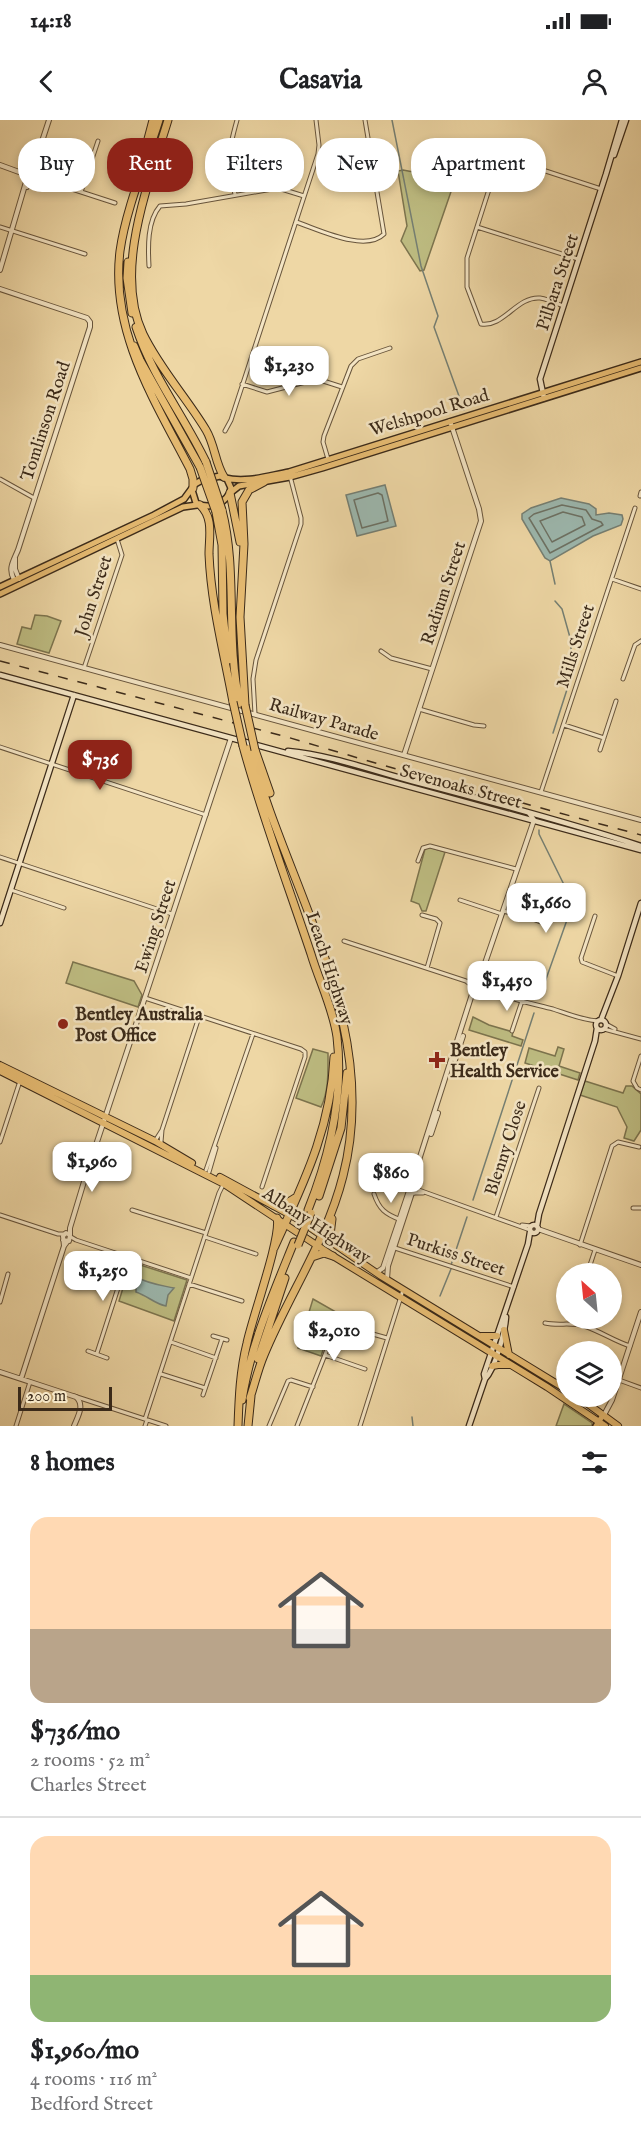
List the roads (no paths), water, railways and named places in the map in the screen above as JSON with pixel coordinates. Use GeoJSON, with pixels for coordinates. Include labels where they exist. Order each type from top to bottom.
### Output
{"type":"FeatureCollection","features":[{"type":"Feature","properties":{"kind":"highway"},"geometry":{"type":"LineString","coordinates":[[149,138],[153,120]]}},
{"type":"Feature","properties":{"kind":"highway"},"geometry":{"type":"LineString","coordinates":[[153,138],[159,120]]}},
{"type":"Feature","properties":{"kind":"highway"},"geometry":{"type":"LineString","coordinates":[[163,138],[168,120]]}},
{"type":"Feature","properties":{"kind":"highway"},"geometry":{"type":"LineString","coordinates":[[166,138],[173,120]]}},
{"type":"Feature","properties":{"kind":"highway"},"geometry":{"type":"LineString","coordinates":[[135,192],[120,253],[121,300],[129,344],[190,469],[194,479],[192,489]]}},
{"type":"Feature","properties":{"kind":"highway"},"geometry":{"type":"LineString","coordinates":[[146,192],[130,238],[128,256],[127,278],[134,321],[143,349],[196,441],[219,511],[229,556],[232,657],[239,704],[269,806],[329,969]]}},
{"type":"Feature","properties":{"kind":"highway"},"geometry":{"type":"LineString","coordinates":[[141,207],[133,244],[132,267],[135,304],[140,327],[163,369],[207,432],[224,477]]}},
{"type":"Feature","properties":{"kind":"highway"},"geometry":{"type":"LineString","coordinates":[[121,300],[128,329],[140,360],[203,464]]}},
{"type":"Feature","properties":{"kind":"highway"},"geometry":{"type":"LineString","coordinates":[[239,704],[244,544],[242,502],[247,492],[264,482]]}},
{"type":"Feature","properties":{"kind":"highway"},"geometry":{"type":"LineString","coordinates":[[230,493],[240,540],[241,590]]}},
{"type":"Feature","properties":{"kind":"highway"},"geometry":{"type":"LineString","coordinates":[[199,505],[206,511],[210,522],[210,562],[218,631],[231,692]]}},
{"type":"Feature","properties":{"kind":"highway"},"geometry":{"type":"LineString","coordinates":[[219,511],[223,614],[231,692]]}},
{"type":"Feature","properties":{"kind":"highway","name":"Leach Highway"},"geometry":{"type":"LineString","coordinates":[[231,692],[239,704],[270,833],[327,1001],[336,1035],[338,1060],[338,1098],[327,1158],[310,1211],[253,1350],[239,1426]]}},
{"type":"Feature","properties":{"kind":"highway"},"geometry":{"type":"LineString","coordinates":[[251,750],[269,806]]}},
{"type":"Feature","properties":{"kind":"highway"},"geometry":{"type":"LineString","coordinates":[[250,1398],[264,1355],[318,1246],[333,1208],[347,1160],[353,1110],[347,1035],[329,969],[251,750]]}},
{"type":"Feature","properties":{"kind":"highway"},"geometry":{"type":"LineString","coordinates":[[274,1248],[322,1136],[333,1083],[334,1053],[327,1001]]}},
{"type":"Feature","properties":{"kind":"highway"},"geometry":{"type":"LineString","coordinates":[[310,1211],[325,1180],[341,1128],[347,1075],[343,1019]]}},
{"type":"Feature","properties":{"kind":"highway","name":"Albany Highway"},"geometry":{"type":"LineString","coordinates":[[0,1065],[105,1119],[221,1183],[333,1256],[478,1336],[556,1383]]}},
{"type":"Feature","properties":{"kind":"highway","name":"Albany Highway"},"geometry":{"type":"LineString","coordinates":[[0,1071],[158,1143],[289,1214],[387,1280],[402,1294],[600,1425]]}},
{"type":"Feature","properties":{"kind":"highway"},"geometry":{"type":"LineString","coordinates":[[273,1205],[288,1204],[296,1197]]}},
{"type":"Feature","properties":{"kind":"highway"},"geometry":{"type":"LineString","coordinates":[[331,1242],[333,1208]]}},
{"type":"Feature","properties":{"kind":"highway"},"geometry":{"type":"LineString","coordinates":[[239,1426],[239,1391],[246,1346],[274,1248],[277,1218]]}},
{"type":"Feature","properties":{"kind":"highway","name":"Leach Highway"},"geometry":{"type":"LineString","coordinates":[[248,1426],[250,1398],[256,1368],[296,1244]]}},
{"type":"Feature","properties":{"kind":"highway"},"geometry":{"type":"LineString","coordinates":[[312,1257],[324,1253],[333,1256]]}},
{"type":"Feature","properties":{"kind":"highway"},"geometry":{"type":"LineString","coordinates":[[504,1330],[509,1355]]}},
{"type":"Feature","properties":{"kind":"highway"},"geometry":{"type":"LineString","coordinates":[[478,1336],[497,1336]]}},
{"type":"Feature","properties":{"kind":"highway"},"geometry":{"type":"LineString","coordinates":[[492,1366],[513,1366]]}},
{"type":"Feature","properties":{"kind":"highway"},"geometry":{"type":"LineString","coordinates":[[592,1407],[618,1426]]}},
{"type":"Feature","properties":{"kind":"main road","name":"Pilbara Street"},"geometry":{"type":"LineString","coordinates":[[542,396],[540,379],[602,189],[621,120]]}},
{"type":"Feature","properties":{"kind":"main road","name":"Pilbara Street"},"geometry":{"type":"LineString","coordinates":[[606,174],[626,120]]}},
{"type":"Feature","properties":{"kind":"main road","name":"Welshpool Road"},"geometry":{"type":"LineString","coordinates":[[230,493],[239,486],[264,482],[308,466],[329,463],[542,396],[641,362]]}},
{"type":"Feature","properties":{"kind":"main road","name":"Welshpool Road"},"geometry":{"type":"LineString","coordinates":[[542,396],[641,368]]}},
{"type":"Feature","properties":{"kind":"main road","name":"Welshpool Road"},"geometry":{"type":"LineString","coordinates":[[224,477],[236,480],[253,479],[322,468],[329,463]]}},
{"type":"Feature","properties":{"kind":"main road"},"geometry":{"type":"LineString","coordinates":[[308,466],[319,465],[322,468]]}},
{"type":"Feature","properties":{"kind":"main road"},"geometry":{"type":"LineString","coordinates":[[0,594],[116,536],[183,507],[220,503],[226,500],[231,488],[224,477],[205,478],[196,483],[184,499],[116,536]]}},
{"type":"Feature","properties":{"kind":"main road"},"geometry":{"type":"LineString","coordinates":[[192,489],[193,498],[199,505]]}},
{"type":"Feature","properties":{"kind":"main road"},"geometry":{"type":"LineString","coordinates":[[0,587],[18,583]]}},
{"type":"Feature","properties":{"kind":"main road","name":"Sevenoaks Street"},"geometry":{"type":"LineString","coordinates":[[0,675],[641,848]]}},
{"type":"Feature","properties":{"kind":"main road"},"geometry":{"type":"LineString","coordinates":[[0,923],[75,695]]}},
{"type":"Feature","properties":{"kind":"main road","name":"Sevenoaks Street"},"geometry":{"type":"LineString","coordinates":[[274,750],[320,756],[527,811],[615,837],[641,848]]}},
{"type":"Feature","properties":{"kind":"main road"},"geometry":{"type":"LineString","coordinates":[[496,1347],[497,1336],[641,903]]}},
{"type":"Feature","properties":{"kind":"main road"},"geometry":{"type":"LineString","coordinates":[[470,1426],[485,1379],[492,1366],[496,1347],[504,1330],[506,1314]]}},
{"type":"Feature","properties":{"kind":"main road"},"geometry":{"type":"LineString","coordinates":[[485,1379],[484,1374],[494,1354]]}},
{"type":"Feature","properties":{"kind":"main road"},"geometry":{"type":"LineString","coordinates":[[600,1425],[603,1415]]}},
{"type":"Feature","properties":{"kind":"street"},"geometry":{"type":"LineString","coordinates":[[43,138],[49,120]]}},
{"type":"Feature","properties":{"kind":"street"},"geometry":{"type":"LineString","coordinates":[[235,195],[228,160],[237,120]]}},
{"type":"Feature","properties":{"kind":"street"},"geometry":{"type":"LineString","coordinates":[[225,431],[231,420],[319,150],[316,120]]}},
{"type":"Feature","properties":{"kind":"street"},"geometry":{"type":"LineString","coordinates":[[295,222],[352,241],[363,242],[382,236],[384,229],[375,192],[364,120]]}},
{"type":"Feature","properties":{"kind":"street"},"geometry":{"type":"LineString","coordinates":[[95,150],[98,141]]}},
{"type":"Feature","properties":{"kind":"street"},"geometry":{"type":"LineString","coordinates":[[563,306],[540,298],[533,299],[488,325],[481,324],[467,287],[467,258],[493,177],[497,172],[518,162],[602,189]]}},
{"type":"Feature","properties":{"kind":"street"},"geometry":{"type":"LineString","coordinates":[[0,165],[18,171]]}},
{"type":"Feature","properties":{"kind":"street"},"geometry":{"type":"LineString","coordinates":[[149,266],[148,241],[153,217],[160,206],[186,204],[278,188],[304,195]]}},
{"type":"Feature","properties":{"kind":"street"},"geometry":{"type":"LineString","coordinates":[[0,270],[25,192]]}},
{"type":"Feature","properties":{"kind":"street"},"geometry":{"type":"LineString","coordinates":[[81,192],[115,203]]}},
{"type":"Feature","properties":{"kind":"street"},"geometry":{"type":"LineString","coordinates":[[0,227],[85,254]]}},
{"type":"Feature","properties":{"kind":"street"},"geometry":{"type":"LineString","coordinates":[[477,227],[578,259]]}},
{"type":"Feature","properties":{"kind":"street","name":"Tomlinson Road"},"geometry":{"type":"LineString","coordinates":[[0,289],[87,318],[90,321],[90,327],[10,569],[18,583]]}},
{"type":"Feature","properties":{"kind":"street"},"geometry":{"type":"LineString","coordinates":[[329,463],[323,439],[354,362],[390,348]]}},
{"type":"Feature","properties":{"kind":"street"},"geometry":{"type":"LineString","coordinates":[[242,384],[264,392],[272,392],[317,378],[342,387]]}},
{"type":"Feature","properties":{"kind":"street","name":"Radium Street"},"geometry":{"type":"LineString","coordinates":[[404,755],[481,521],[453,424]]}},
{"type":"Feature","properties":{"kind":"street"},"geometry":{"type":"LineString","coordinates":[[255,714],[253,679],[256,660],[301,524],[290,474]]}},
{"type":"Feature","properties":{"kind":"street"},"geometry":{"type":"LineString","coordinates":[[0,479],[34,498]]}},
{"type":"Feature","properties":{"kind":"street","name":"Mills Street"},"geometry":{"type":"LineString","coordinates":[[541,792],[635,508]]}},
{"type":"Feature","properties":{"kind":"street","name":"John Street"},"geometry":{"type":"LineString","coordinates":[[84,668],[122,555],[116,536]]}},
{"type":"Feature","properties":{"kind":"street"},"geometry":{"type":"LineString","coordinates":[[612,579],[641,589]]}},
{"type":"Feature","properties":{"kind":"street"},"geometry":{"type":"LineString","coordinates":[[623,679],[635,645],[641,641]]}},
{"type":"Feature","properties":{"kind":"street","name":"Railway Parade"},"geometry":{"type":"LineString","coordinates":[[0,645],[641,820]]}},
{"type":"Feature","properties":{"kind":"street"},"geometry":{"type":"LineString","coordinates":[[381,651],[391,658],[432,669]]}},
{"type":"Feature","properties":{"kind":"street"},"geometry":{"type":"LineString","coordinates":[[600,750],[616,701]]}},
{"type":"Feature","properties":{"kind":"street"},"geometry":{"type":"LineString","coordinates":[[419,709],[484,726]]}},
{"type":"Feature","properties":{"kind":"street"},"geometry":{"type":"LineString","coordinates":[[564,725],[604,738]]}},
{"type":"Feature","properties":{"kind":"street","name":"Ewing Street"},"geometry":{"type":"LineString","coordinates":[[66,1239],[231,738]]}},
{"type":"Feature","properties":{"kind":"street"},"geometry":{"type":"LineString","coordinates":[[0,747],[206,815]]}},
{"type":"Feature","properties":{"kind":"street"},"geometry":{"type":"LineString","coordinates":[[404,779],[406,786],[418,782]]}},
{"type":"Feature","properties":{"kind":"street"},"geometry":{"type":"LineString","coordinates":[[376,1273],[383,1268],[413,1190],[528,834],[532,819],[527,811]]}},
{"type":"Feature","properties":{"kind":"street"},"geometry":{"type":"LineString","coordinates":[[532,819],[540,815]]}},
{"type":"Feature","properties":{"kind":"street"},"geometry":{"type":"LineString","coordinates":[[418,861],[423,848],[429,846],[516,869]]}},
{"type":"Feature","properties":{"kind":"street"},"geometry":{"type":"LineString","coordinates":[[0,857],[174,914]]}},
{"type":"Feature","properties":{"kind":"street"},"geometry":{"type":"LineString","coordinates":[[530,918],[539,895],[544,889]]}},
{"type":"Feature","properties":{"kind":"street"},"geometry":{"type":"LineString","coordinates":[[11,890],[64,908]]}},
{"type":"Feature","properties":{"kind":"street"},"geometry":{"type":"LineString","coordinates":[[460,900],[546,924],[550,913]]}},
{"type":"Feature","properties":{"kind":"street"},"geometry":{"type":"LineString","coordinates":[[422,915],[436,919],[440,923],[427,968]]}},
{"type":"Feature","properties":{"kind":"street"},"geometry":{"type":"LineString","coordinates":[[595,916],[581,958],[582,962],[618,976]]}},
{"type":"Feature","properties":{"kind":"street"},"geometry":{"type":"LineString","coordinates":[[344,941],[641,1039]]}},
{"type":"Feature","properties":{"kind":"street"},"geometry":{"type":"LineString","coordinates":[[146,999],[305,1052],[262,1187]]}},
{"type":"Feature","properties":{"kind":"street"},"geometry":{"type":"LineString","coordinates":[[512,1031],[522,1000]]}},
{"type":"Feature","properties":{"kind":"street"},"geometry":{"type":"LineString","coordinates":[[158,1143],[200,1016]]}},
{"type":"Feature","properties":{"kind":"street"},"geometry":{"type":"LineString","coordinates":[[208,1171],[253,1034]]}},
{"type":"Feature","properties":{"kind":"street"},"geometry":{"type":"LineString","coordinates":[[641,1056],[633,1081],[641,1090]]}},
{"type":"Feature","properties":{"kind":"street"},"geometry":{"type":"LineString","coordinates":[[0,1142],[20,1081]]}},
{"type":"Feature","properties":{"kind":"street","name":"Blenny Close"},"geometry":{"type":"LineString","coordinates":[[496,1217],[539,1088]]}},
{"type":"Feature","properties":{"kind":"street"},"geometry":{"type":"LineString","coordinates":[[158,1143],[162,1130]]}},
{"type":"Feature","properties":{"kind":"street"},"geometry":{"type":"LineString","coordinates":[[579,1245],[612,1146],[618,1142],[639,1147]]}},
{"type":"Feature","properties":{"kind":"street"},"geometry":{"type":"LineString","coordinates":[[145,1426],[221,1183]]}},
{"type":"Feature","properties":{"kind":"street"},"geometry":{"type":"LineString","coordinates":[[413,1190],[641,1265]]}},
{"type":"Feature","properties":{"kind":"street"},"geometry":{"type":"LineString","coordinates":[[374,1194],[381,1210],[401,1220]]}},
{"type":"Feature","properties":{"kind":"street"},"geometry":{"type":"LineString","coordinates":[[633,1208],[641,1208]]}},
{"type":"Feature","properties":{"kind":"street"},"geometry":{"type":"LineString","coordinates":[[132,1210],[256,1254]]}},
{"type":"Feature","properties":{"kind":"street"},"geometry":{"type":"LineString","coordinates":[[0,1215],[58,1234],[66,1239],[76,1240],[191,1278]]}},
{"type":"Feature","properties":{"kind":"street"},"geometry":{"type":"LineString","coordinates":[[21,1378],[66,1239]]}},
{"type":"Feature","properties":{"kind":"street"},"geometry":{"type":"LineString","coordinates":[[387,1280],[392,1247]]}},
{"type":"Feature","properties":{"kind":"street","name":"Purkiss Street"},"geometry":{"type":"LineString","coordinates":[[392,1247],[514,1287]]}},
{"type":"Feature","properties":{"kind":"street"},"geometry":{"type":"LineString","coordinates":[[591,1263],[595,1250]]}},
{"type":"Feature","properties":{"kind":"street"},"geometry":{"type":"LineString","coordinates":[[97,1353],[128,1257]]}},
{"type":"Feature","properties":{"kind":"street"},"geometry":{"type":"LineString","coordinates":[[0,1302],[8,1274]]}},
{"type":"Feature","properties":{"kind":"street"},"geometry":{"type":"LineString","coordinates":[[189,1284],[242,1301]]}},
{"type":"Feature","properties":{"kind":"street"},"geometry":{"type":"LineString","coordinates":[[360,1426],[402,1294]]}},
{"type":"Feature","properties":{"kind":"street"},"geometry":{"type":"LineString","coordinates":[[622,1371],[641,1312]]}},
{"type":"Feature","properties":{"kind":"street"},"geometry":{"type":"LineString","coordinates":[[545,1323],[556,1325]]}},
{"type":"Feature","properties":{"kind":"street"},"geometry":{"type":"LineString","coordinates":[[297,1426],[337,1324],[387,1338]]}},
{"type":"Feature","properties":{"kind":"street"},"geometry":{"type":"LineString","coordinates":[[592,1329],[630,1346]]}},
{"type":"Feature","properties":{"kind":"street"},"geometry":{"type":"LineString","coordinates":[[213,1336],[227,1340]]}},
{"type":"Feature","properties":{"kind":"street"},"geometry":{"type":"LineString","coordinates":[[203,1395],[222,1339]]}},
{"type":"Feature","properties":{"kind":"street"},"geometry":{"type":"LineString","coordinates":[[171,1342],[216,1358]]}},
{"type":"Feature","properties":{"kind":"street"},"geometry":{"type":"LineString","coordinates":[[88,1351],[107,1358]]}},
{"type":"Feature","properties":{"kind":"street"},"geometry":{"type":"LineString","coordinates":[[325,1355],[365,1369]]}},
{"type":"Feature","properties":{"kind":"street"},"geometry":{"type":"LineString","coordinates":[[0,1372],[166,1426]]}},
{"type":"Feature","properties":{"kind":"street"},"geometry":{"type":"LineString","coordinates":[[160,1374],[206,1388]]}},
{"type":"Feature","properties":{"kind":"street"},"geometry":{"type":"LineString","coordinates":[[269,1426],[285,1384],[291,1380],[313,1387]]}},
{"type":"Feature","properties":{"kind":"street"},"geometry":{"type":"LineString","coordinates":[[622,1381],[641,1388]]}},
{"type":"Feature","properties":{"kind":"street"},"geometry":{"type":"LineString","coordinates":[[16,1426],[30,1382]]}},
{"type":"Feature","properties":{"kind":"street"},"geometry":{"type":"LineString","coordinates":[[72,1395],[80,1401],[81,1407],[74,1426]]}},
{"type":"Feature","properties":{"kind":"street"},"geometry":{"type":"LineString","coordinates":[[603,1415],[609,1407]]}},
{"type":"Feature","properties":{"kind":"water"},"geometry":{"type":"Polygon","coordinates":[[[385,485],[396,526],[357,536],[346,495],[385,485]]]}},
{"type":"Feature","properties":{"kind":"water"},"geometry":{"type":"Polygon","coordinates":[[[561,498],[589,504],[596,509],[596,515],[609,513],[622,515],[621,525],[593,536],[550,561],[545,558],[522,519],[522,514],[531,508],[561,498]]]}},
{"type":"Feature","properties":{"kind":"water"},"geometry":{"type":"Polygon","coordinates":[[[136,1277],[150,1283],[174,1288],[168,1295],[166,1306],[136,1292],[136,1277]]]}},
{"type":"Feature","properties":{"kind":"waterway"},"geometry":{"type":"LineString","coordinates":[[392,120],[421,266],[438,316],[434,327],[464,410]]}},
{"type":"Feature","properties":{"kind":"waterway"},"geometry":{"type":"LineString","coordinates":[[550,561],[555,584]]}},
{"type":"Feature","properties":{"kind":"waterway"},"geometry":{"type":"LineString","coordinates":[[553,733],[571,677],[571,641],[562,609],[555,601]]}},
{"type":"Feature","properties":{"kind":"waterway"},"geometry":{"type":"LineString","coordinates":[[539,830],[573,903],[540,996]]}},
{"type":"Feature","properties":{"kind":"waterway"},"geometry":{"type":"LineString","coordinates":[[473,1200],[534,1013]]}},
{"type":"Feature","properties":{"kind":"waterway"},"geometry":{"type":"LineString","coordinates":[[451,1265],[467,1217]]}},
{"type":"Feature","properties":{"kind":"waterway"},"geometry":{"type":"LineString","coordinates":[[440,1296],[451,1269]]}},
{"type":"Feature","properties":{"kind":"waterway"},"geometry":{"type":"LineString","coordinates":[[412,1417],[413,1426]]}},
{"type":"Feature","properties":{"kind":"railway"},"geometry":{"type":"LineString","coordinates":[[0,661],[287,737],[641,835]]}},
{"type":"Feature","properties":{"kind":"place","name":"Bentley Australia Post Office"},"geometry":{"type":"Point","coordinates":[63,1024]}},
{"type":"Feature","properties":{"kind":"place","name":"Bentley Health Service"},"geometry":{"type":"Point","coordinates":[437,1060]}}]}
